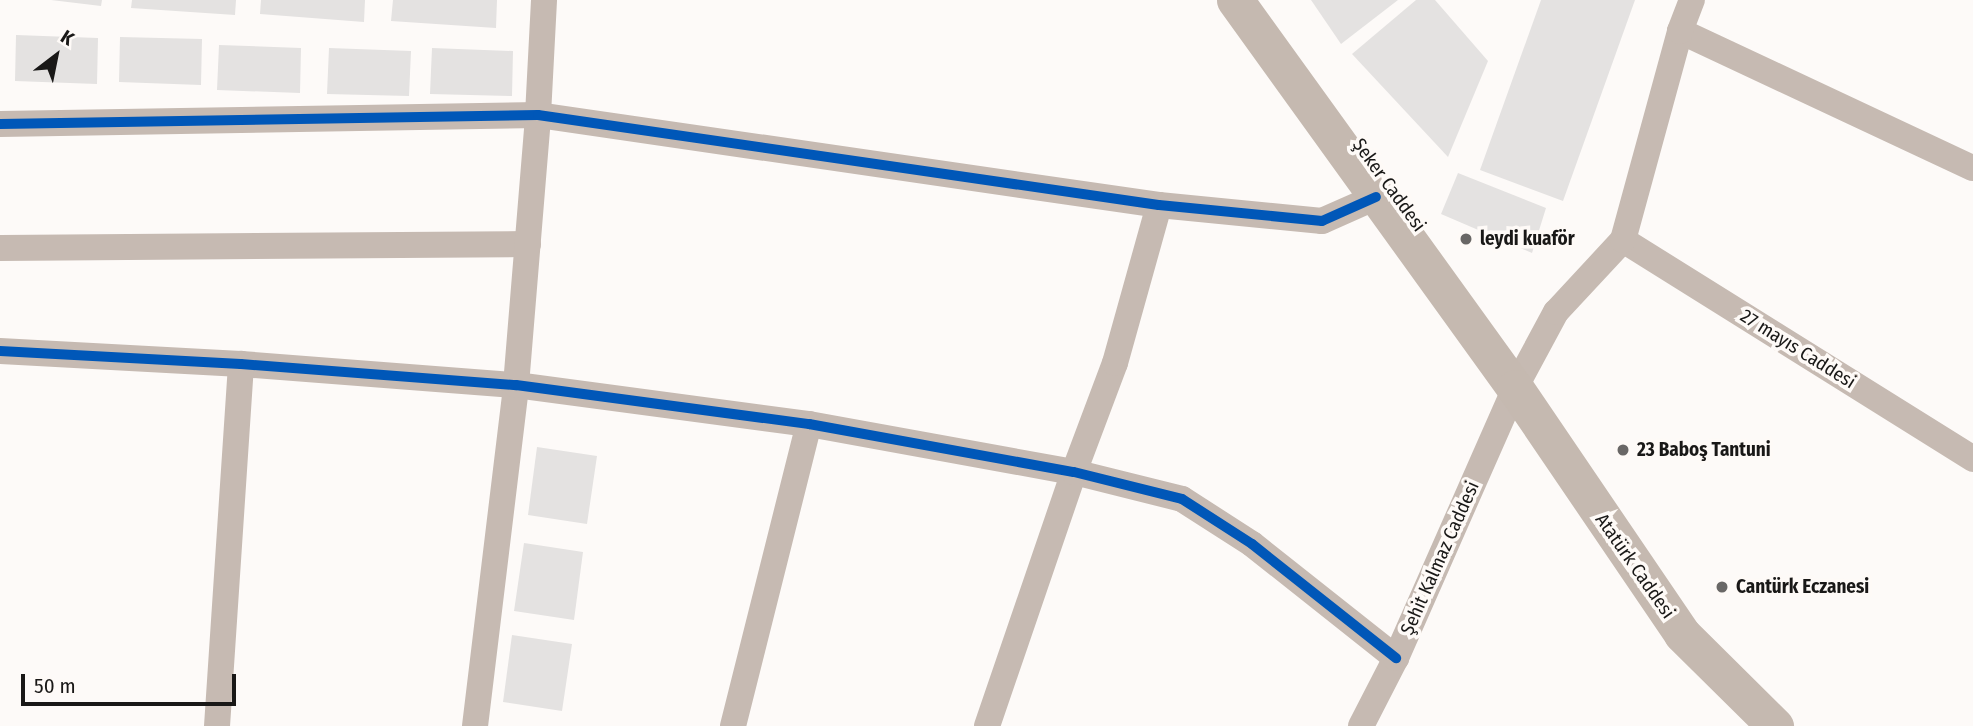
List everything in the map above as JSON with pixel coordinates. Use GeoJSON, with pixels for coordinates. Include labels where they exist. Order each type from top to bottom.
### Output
{"type":"FeatureCollection","features":[{"type":"Feature","properties":{"kind":"main road","name":"Şeker Caddesi"},"geometry":{"type":"LineString","coordinates":[[1236,0],[1515,388]]}},
{"type":"Feature","properties":{"kind":"main road","name":"Atatürk Caddesi"},"geometry":{"type":"LineString","coordinates":[[1515,388],[1583,492],[1682,634],[1775,726]]}},
{"type":"Feature","properties":{"kind":"street"},"geometry":{"type":"LineString","coordinates":[[475,726],[516,385],[538,115],[544,0]]}},
{"type":"Feature","properties":{"kind":"street"},"geometry":{"type":"LineString","coordinates":[[1623,240],[1680,31],[1692,0]]}},
{"type":"Feature","properties":{"kind":"street"},"geometry":{"type":"LineString","coordinates":[[1680,31],[1973,167]]}},
{"type":"Feature","properties":{"kind":"street"},"geometry":{"type":"LineString","coordinates":[[0,124],[538,115],[1159,205],[1322,221],[1376,197]]}},
{"type":"Feature","properties":{"kind":"street"},"geometry":{"type":"LineString","coordinates":[[987,726],[1074,472],[1115,363],[1159,205]]}},
{"type":"Feature","properties":{"kind":"street","name":"Şehit Kalmaz Caddesi"},"geometry":{"type":"LineString","coordinates":[[1361,726],[1396,658],[1515,388],[1556,312],[1623,240]]}},
{"type":"Feature","properties":{"kind":"street","name":"27 mayıs Caddesi"},"geometry":{"type":"LineString","coordinates":[[1623,240],[1973,459]]}},
{"type":"Feature","properties":{"kind":"street"},"geometry":{"type":"LineString","coordinates":[[0,248],[528,244]]}},
{"type":"Feature","properties":{"kind":"street"},"geometry":{"type":"LineString","coordinates":[[0,351],[242,364],[516,385],[809,424],[1074,472],[1182,499],[1252,544],[1396,658]]}},
{"type":"Feature","properties":{"kind":"street"},"geometry":{"type":"LineString","coordinates":[[217,726],[242,364]]}},
{"type":"Feature","properties":{"kind":"street"},"geometry":{"type":"LineString","coordinates":[[733,726],[809,424]]}},
{"type":"Feature","properties":{"kind":"building"},"geometry":{"type":"Polygon","coordinates":[[[51,0],[102,0],[101,6],[51,0]]]}},
{"type":"Feature","properties":{"kind":"building"},"geometry":{"type":"Polygon","coordinates":[[[132,0],[236,0],[235,15],[131,8],[132,0]]]}},
{"type":"Feature","properties":{"kind":"building"},"geometry":{"type":"Polygon","coordinates":[[[261,0],[365,0],[364,22],[260,14],[261,0]]]}},
{"type":"Feature","properties":{"kind":"building"},"geometry":{"type":"Polygon","coordinates":[[[393,0],[497,0],[496,28],[391,21],[393,0]]]}},
{"type":"Feature","properties":{"kind":"building"},"geometry":{"type":"Polygon","coordinates":[[[1311,0],[1398,0],[1341,44],[1311,0]]]}},
{"type":"Feature","properties":{"kind":"building"},"geometry":{"type":"Polygon","coordinates":[[[1416,0],[1435,0],[1488,61],[1448,157],[1352,54],[1416,0]]]}},
{"type":"Feature","properties":{"kind":"building"},"geometry":{"type":"Polygon","coordinates":[[[1541,0],[1635,0],[1563,201],[1480,170],[1541,0]]]}},
{"type":"Feature","properties":{"kind":"building"},"geometry":{"type":"Polygon","coordinates":[[[16,35],[98,38],[97,84],[15,81],[16,35]]]}},
{"type":"Feature","properties":{"kind":"building"},"geometry":{"type":"Polygon","coordinates":[[[120,37],[202,39],[201,85],[119,82],[120,37]]]}},
{"type":"Feature","properties":{"kind":"building"},"geometry":{"type":"Polygon","coordinates":[[[219,45],[301,48],[300,93],[217,90],[219,45]]]}},
{"type":"Feature","properties":{"kind":"building"},"geometry":{"type":"Polygon","coordinates":[[[329,48],[411,51],[409,96],[327,94],[329,48]]]}},
{"type":"Feature","properties":{"kind":"building"},"geometry":{"type":"Polygon","coordinates":[[[432,48],[513,51],[512,96],[430,94],[432,48]]]}},
{"type":"Feature","properties":{"kind":"building"},"geometry":{"type":"Polygon","coordinates":[[[1458,173],[1546,208],[1532,253],[1441,214],[1458,173]]]}},
{"type":"Feature","properties":{"kind":"building"},"geometry":{"type":"Polygon","coordinates":[[[537,447],[597,456],[587,524],[528,515],[537,447]]]}},
{"type":"Feature","properties":{"kind":"building"},"geometry":{"type":"Polygon","coordinates":[[[524,543],[583,552],[574,620],[514,611],[524,543]]]}},
{"type":"Feature","properties":{"kind":"building"},"geometry":{"type":"Polygon","coordinates":[[[512,635],[572,644],[562,711],[503,702],[512,635]]]}},
{"type":"Feature","properties":{"kind":"cycle path"},"geometry":{"type":"LineString","coordinates":[[0,124],[538,115],[1159,205],[1322,221],[1376,197]]}},
{"type":"Feature","properties":{"kind":"cycle path"},"geometry":{"type":"LineString","coordinates":[[0,351],[241,364],[516,385],[809,424],[1074,472],[1182,499],[1252,544],[1396,658]]}},
{"type":"Feature","properties":{"kind":"place","name":"leydi kuaför"},"geometry":{"type":"Point","coordinates":[1466,239]}},
{"type":"Feature","properties":{"kind":"place","name":"23 Baboş Tantuni"},"geometry":{"type":"Point","coordinates":[1623,450]}},
{"type":"Feature","properties":{"kind":"place","name":"Cantürk Eczanesi"},"geometry":{"type":"Point","coordinates":[1722,587]}}]}
